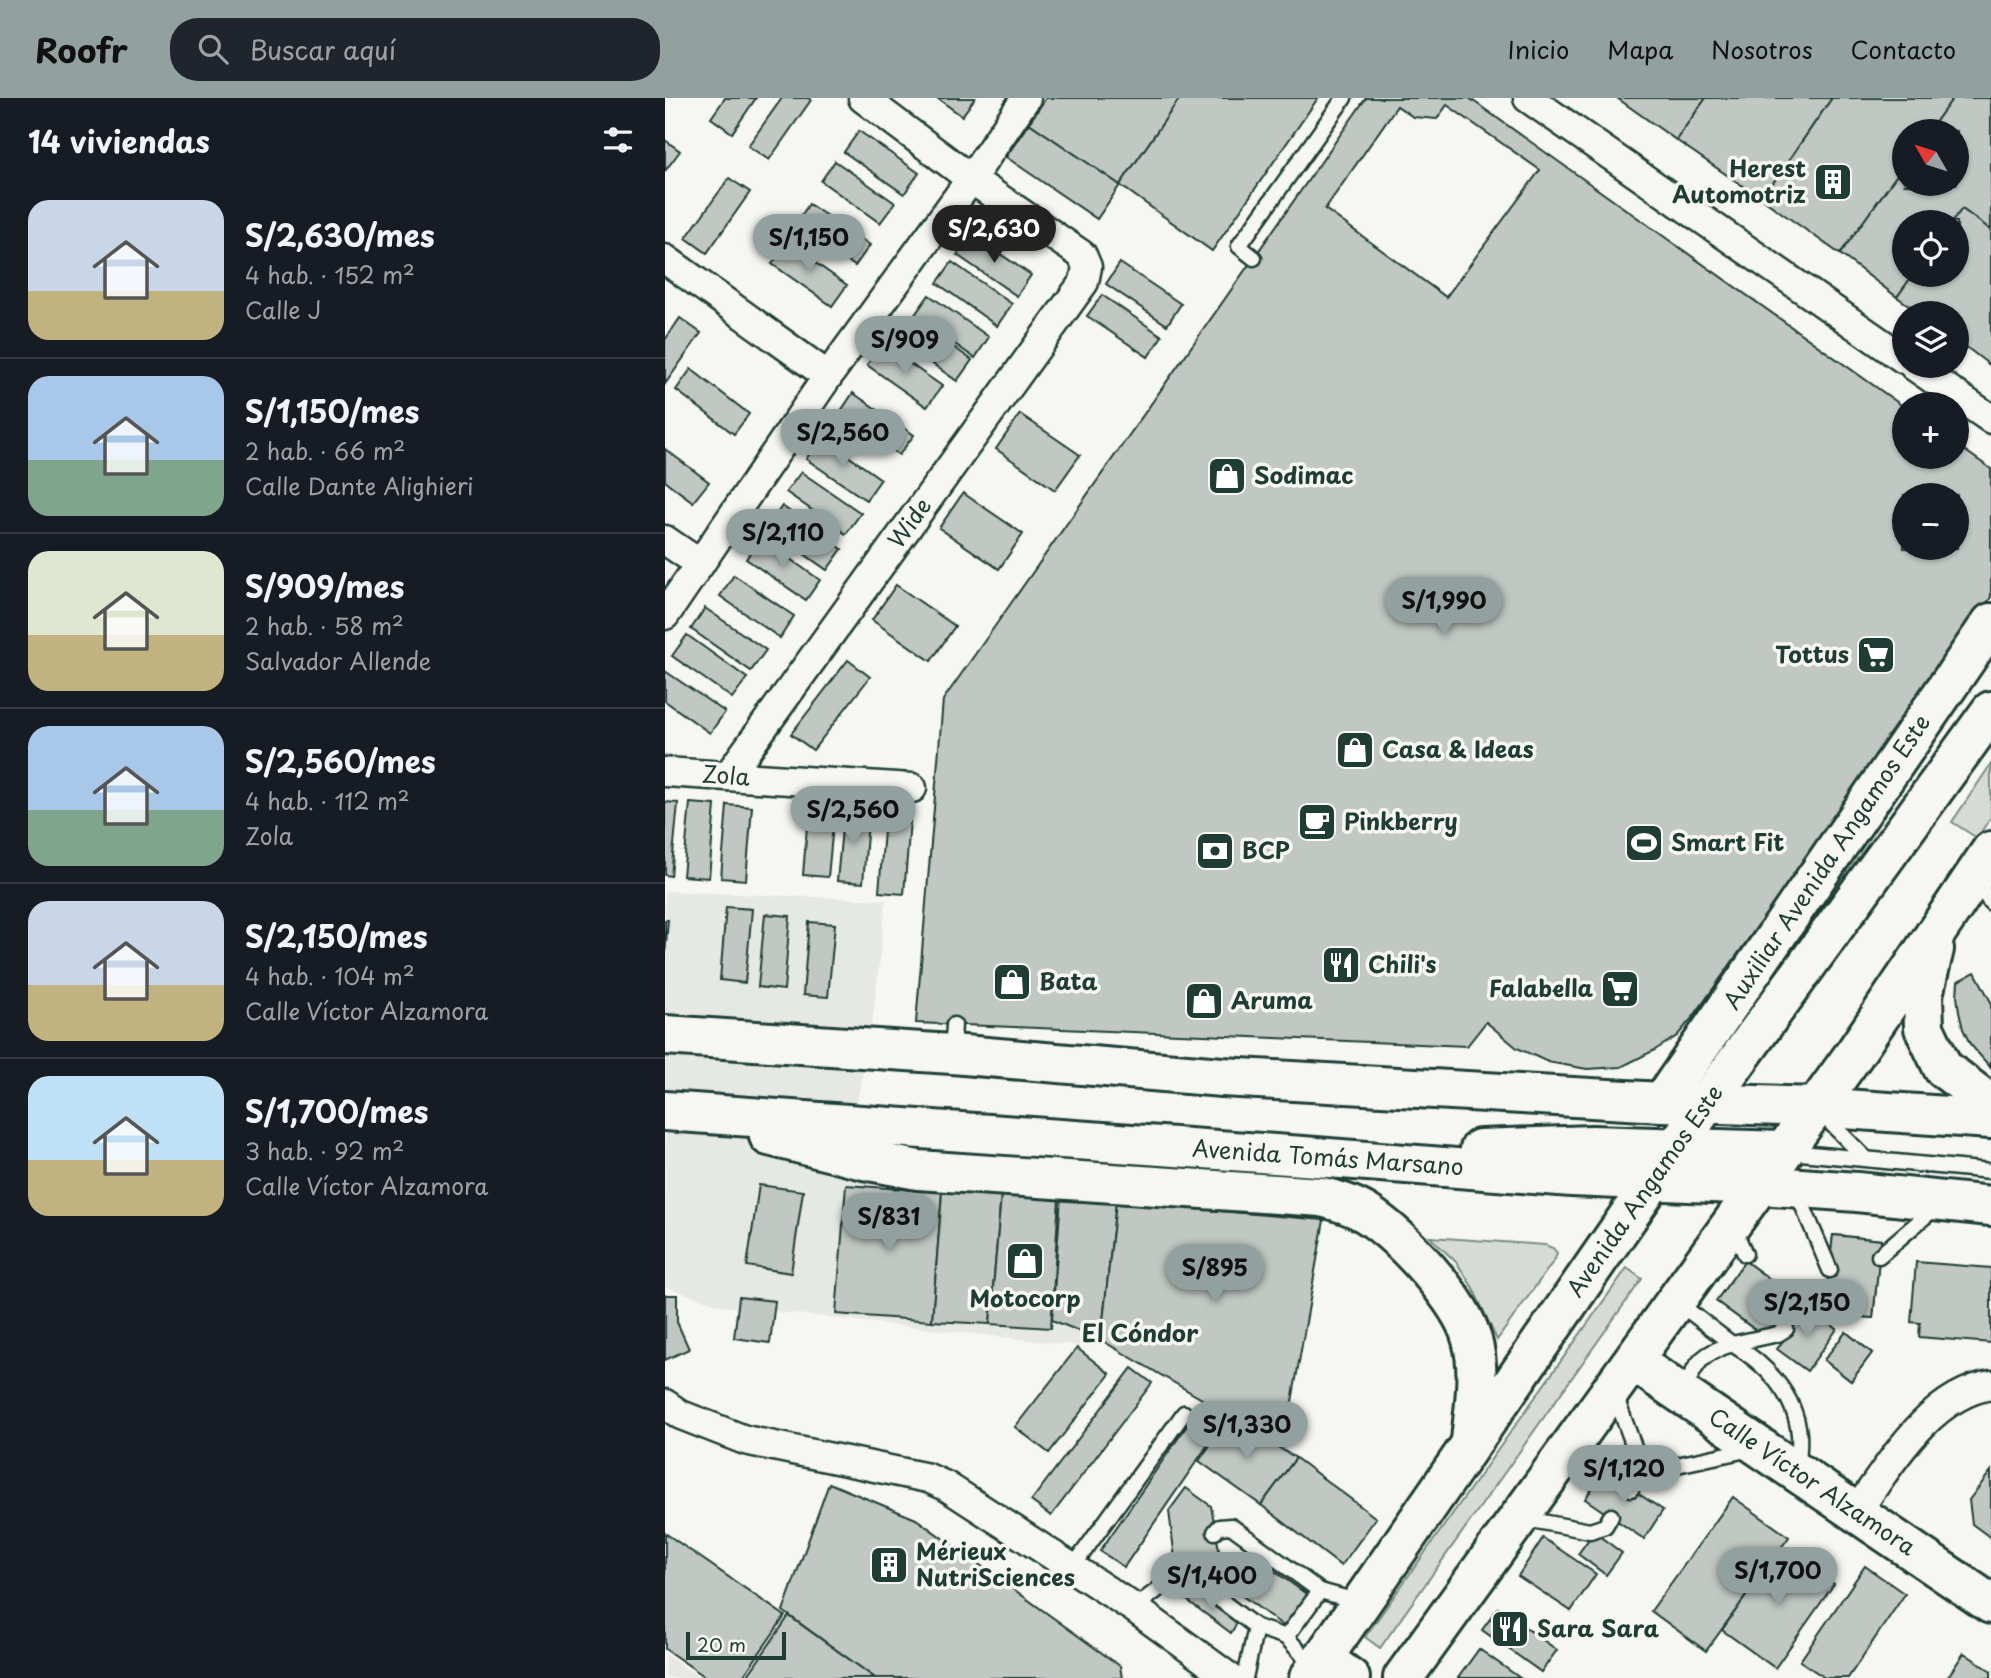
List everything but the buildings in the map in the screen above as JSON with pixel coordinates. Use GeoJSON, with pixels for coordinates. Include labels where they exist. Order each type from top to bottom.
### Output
{"type":"FeatureCollection","features":[{"type":"Feature","properties":{"kind":"main road","name":"Auxiliar Avenida Angamos Este"},"geometry":{"type":"LineString","coordinates":[[1662,1102],[1991,623]]}},
{"type":"Feature","properties":{"kind":"main road","name":"Avenida Angamos Este"},"geometry":{"type":"LineString","coordinates":[[1324,1671],[1361,1602],[1652,1181],[1991,711]]}},
{"type":"Feature","properties":{"kind":"main road"},"geometry":{"type":"LineString","coordinates":[[1403,1678],[1676,1301],[1739,1238],[1777,1187],[1783,1151],[1855,1053],[1938,930],[1985,877]]}},
{"type":"Feature","properties":{"kind":"main road"},"geometry":{"type":"LineString","coordinates":[[1938,930],[1923,995],[1924,1028],[1943,1068],[1991,1102]]}},
{"type":"Feature","properties":{"kind":"main road"},"geometry":{"type":"LineString","coordinates":[[665,1035],[953,1039],[1222,1077],[1662,1102],[1815,1107],[1991,1119]]}},
{"type":"Feature","properties":{"kind":"main road"},"geometry":{"type":"LineString","coordinates":[[679,1112],[851,1157],[918,1170],[1322,1196],[1347,1204],[1366,1213],[1392,1233],[1423,1265],[1456,1306],[1465,1322],[1472,1338],[1477,1366],[1471,1445]]}},
{"type":"Feature","properties":{"kind":"main road","name":"Avenida Tomás Marsano"},"geometry":{"type":"LineString","coordinates":[[679,1112],[1572,1177],[1857,1192],[1991,1206]]}},
{"type":"Feature","properties":{"kind":"main road"},"geometry":{"type":"LineString","coordinates":[[1303,1156],[1593,1145],[1783,1151]]}},
{"type":"Feature","properties":{"kind":"main road","name":"Calle Víctor Alzamora"},"geometry":{"type":"LineString","coordinates":[[1623,1375],[1682,1394],[1991,1604]]}},
{"type":"Feature","properties":{"kind":"street"},"geometry":{"type":"LineString","coordinates":[[863,98],[971,178]]}},
{"type":"Feature","properties":{"kind":"street"},"geometry":{"type":"LineString","coordinates":[[665,615],[828,376],[1026,98]]}},
{"type":"Feature","properties":{"kind":"street"},"geometry":{"type":"LineString","coordinates":[[1528,98],[1892,351]]}},
{"type":"Feature","properties":{"kind":"street","name":"Wide"},"geometry":{"type":"LineString","coordinates":[[728,776],[1084,282],[1087,267],[1082,255],[971,178]]}},
{"type":"Feature","properties":{"kind":"street"},"geometry":{"type":"LineString","coordinates":[[665,259],[828,376]]}},
{"type":"Feature","properties":{"kind":"street"},"geometry":{"type":"LineString","coordinates":[[1931,378],[1991,419]]}},
{"type":"Feature","properties":{"kind":"street"},"geometry":{"type":"LineString","coordinates":[[665,540],[700,564]]}},
{"type":"Feature","properties":{"kind":"street","name":"Zola"},"geometry":{"type":"LineString","coordinates":[[665,772],[912,788]]}},
{"type":"Feature","properties":{"kind":"street"},"geometry":{"type":"LineString","coordinates":[[1856,1512],[1911,1437],[1952,1399],[1991,1385]]}},
{"type":"Feature","properties":{"kind":"street"},"geometry":{"type":"LineString","coordinates":[[665,1404],[681,1415],[745,1440],[928,1478],[946,1486],[1134,1608],[1230,1678]]}},
{"type":"Feature","properties":{"kind":"lane"},"geometry":{"type":"LineString","coordinates":[[1254,258],[1239,246],[1344,98]]}},
{"type":"Feature","properties":{"kind":"lane"},"geometry":{"type":"LineString","coordinates":[[1815,1107],[1865,1158]]}},
{"type":"Feature","properties":{"kind":"lane"},"geometry":{"type":"LineString","coordinates":[[1783,1151],[1991,1171]]}},
{"type":"Feature","properties":{"kind":"lane"},"geometry":{"type":"LineString","coordinates":[[1777,1187],[1830,1270]]}},
{"type":"Feature","properties":{"kind":"lane"},"geometry":{"type":"LineString","coordinates":[[1879,1256],[1942,1201]]}},
{"type":"Feature","properties":{"kind":"lane"},"geometry":{"type":"LineString","coordinates":[[1676,1301],[1752,1355],[1774,1376],[1791,1404],[1799,1433],[1798,1472]]}},
{"type":"Feature","properties":{"kind":"lane"},"geometry":{"type":"LineString","coordinates":[[1682,1394],[1699,1360],[1713,1350],[1780,1331]]}},
{"type":"Feature","properties":{"kind":"lane"},"geometry":{"type":"LineString","coordinates":[[1623,1375],[1640,1463],[1640,1473],[1631,1489]]}},
{"type":"Feature","properties":{"kind":"lane"},"geometry":{"type":"LineString","coordinates":[[1072,1568],[1184,1413]]}},
{"type":"Feature","properties":{"kind":"lane"},"geometry":{"type":"LineString","coordinates":[[1640,1473],[1761,1447]]}},
{"type":"Feature","properties":{"kind":"lane"},"geometry":{"type":"LineString","coordinates":[[1520,1518],[1590,1531],[1605,1526],[1611,1517]]}},
{"type":"Feature","properties":{"kind":"lane"},"geometry":{"type":"LineString","coordinates":[[1215,1532],[1219,1527],[1231,1526],[1320,1591],[1361,1602]]}},
{"type":"Feature","properties":{"kind":"lane"},"geometry":{"type":"LineString","coordinates":[[1134,1608],[1184,1569],[1256,1628],[1286,1637],[1324,1671]]}},
{"type":"Feature","properties":{"kind":"lane"},"geometry":{"type":"LineString","coordinates":[[1286,1637],[1320,1591]]}},
{"type":"Feature","properties":{"kind":"lane"},"geometry":{"type":"LineString","coordinates":[[1245,1678],[1256,1628]]}},
{"type":"Feature","properties":{"kind":"shaded area"},"geometry":{"type":"Polygon","coordinates":[[[1991,764],[1991,817],[1977,838],[1952,822],[1991,764]]]}},
{"type":"Feature","properties":{"kind":"shaded area"},"geometry":{"type":"Polygon","coordinates":[[[665,891],[886,900],[874,1010],[844,1170],[1119,1191],[1092,1347],[724,1306],[665,1287],[665,891]]]}},
{"type":"Feature","properties":{"kind":"shaded area"},"geometry":{"type":"Polygon","coordinates":[[[1430,1237],[1545,1245],[1557,1253],[1497,1340],[1473,1288],[1457,1263],[1430,1237]]]}},
{"type":"Feature","properties":{"kind":"shaded area"},"geometry":{"type":"Polygon","coordinates":[[[1627,1268],[1642,1279],[1380,1648],[1365,1637],[1627,1268]]]}},
{"type":"Feature","properties":{"kind":"shaded area"},"geometry":{"type":"Polygon","coordinates":[[[665,1654],[700,1678],[665,1678],[665,1654]]]}},
{"type":"Feature","properties":{"kind":"place","name":"Herest Automotriz"},"geometry":{"type":"Point","coordinates":[1833,182]}},
{"type":"Feature","properties":{"kind":"place","name":"Sodimac"},"geometry":{"type":"Point","coordinates":[1227,476]}},
{"type":"Feature","properties":{"kind":"place","name":"Tottus"},"geometry":{"type":"Point","coordinates":[1876,655]}},
{"type":"Feature","properties":{"kind":"place","name":"Casa & Ideas"},"geometry":{"type":"Point","coordinates":[1355,750]}},
{"type":"Feature","properties":{"kind":"place","name":"Pinkberry"},"geometry":{"type":"Point","coordinates":[1317,822]}},
{"type":"Feature","properties":{"kind":"place","name":"Smart Fit"},"geometry":{"type":"Point","coordinates":[1644,843]}},
{"type":"Feature","properties":{"kind":"place","name":"BCP"},"geometry":{"type":"Point","coordinates":[1215,851]}},
{"type":"Feature","properties":{"kind":"place","name":"Chili's"},"geometry":{"type":"Point","coordinates":[1341,965]}},
{"type":"Feature","properties":{"kind":"place","name":"Bata"},"geometry":{"type":"Point","coordinates":[1012,982]}},
{"type":"Feature","properties":{"kind":"place","name":"Falabella"},"geometry":{"type":"Point","coordinates":[1620,989]}},
{"type":"Feature","properties":{"kind":"place","name":"Aruma"},"geometry":{"type":"Point","coordinates":[1204,1001]}},
{"type":"Feature","properties":{"kind":"place","name":"Motocorp"},"geometry":{"type":"Point","coordinates":[1025,1261]}},
{"type":"Feature","properties":{"kind":"place","name":"Mérieux NutriSciences"},"geometry":{"type":"Point","coordinates":[889,1565]}},
{"type":"Feature","properties":{"kind":"place","name":"Sara Sara"},"geometry":{"type":"Point","coordinates":[1510,1629]}},
{"type":"Feature","properties":{"kind":"district","name":"El Cóndor"},"geometry":{"type":"Point","coordinates":[1140,1334]}}]}
